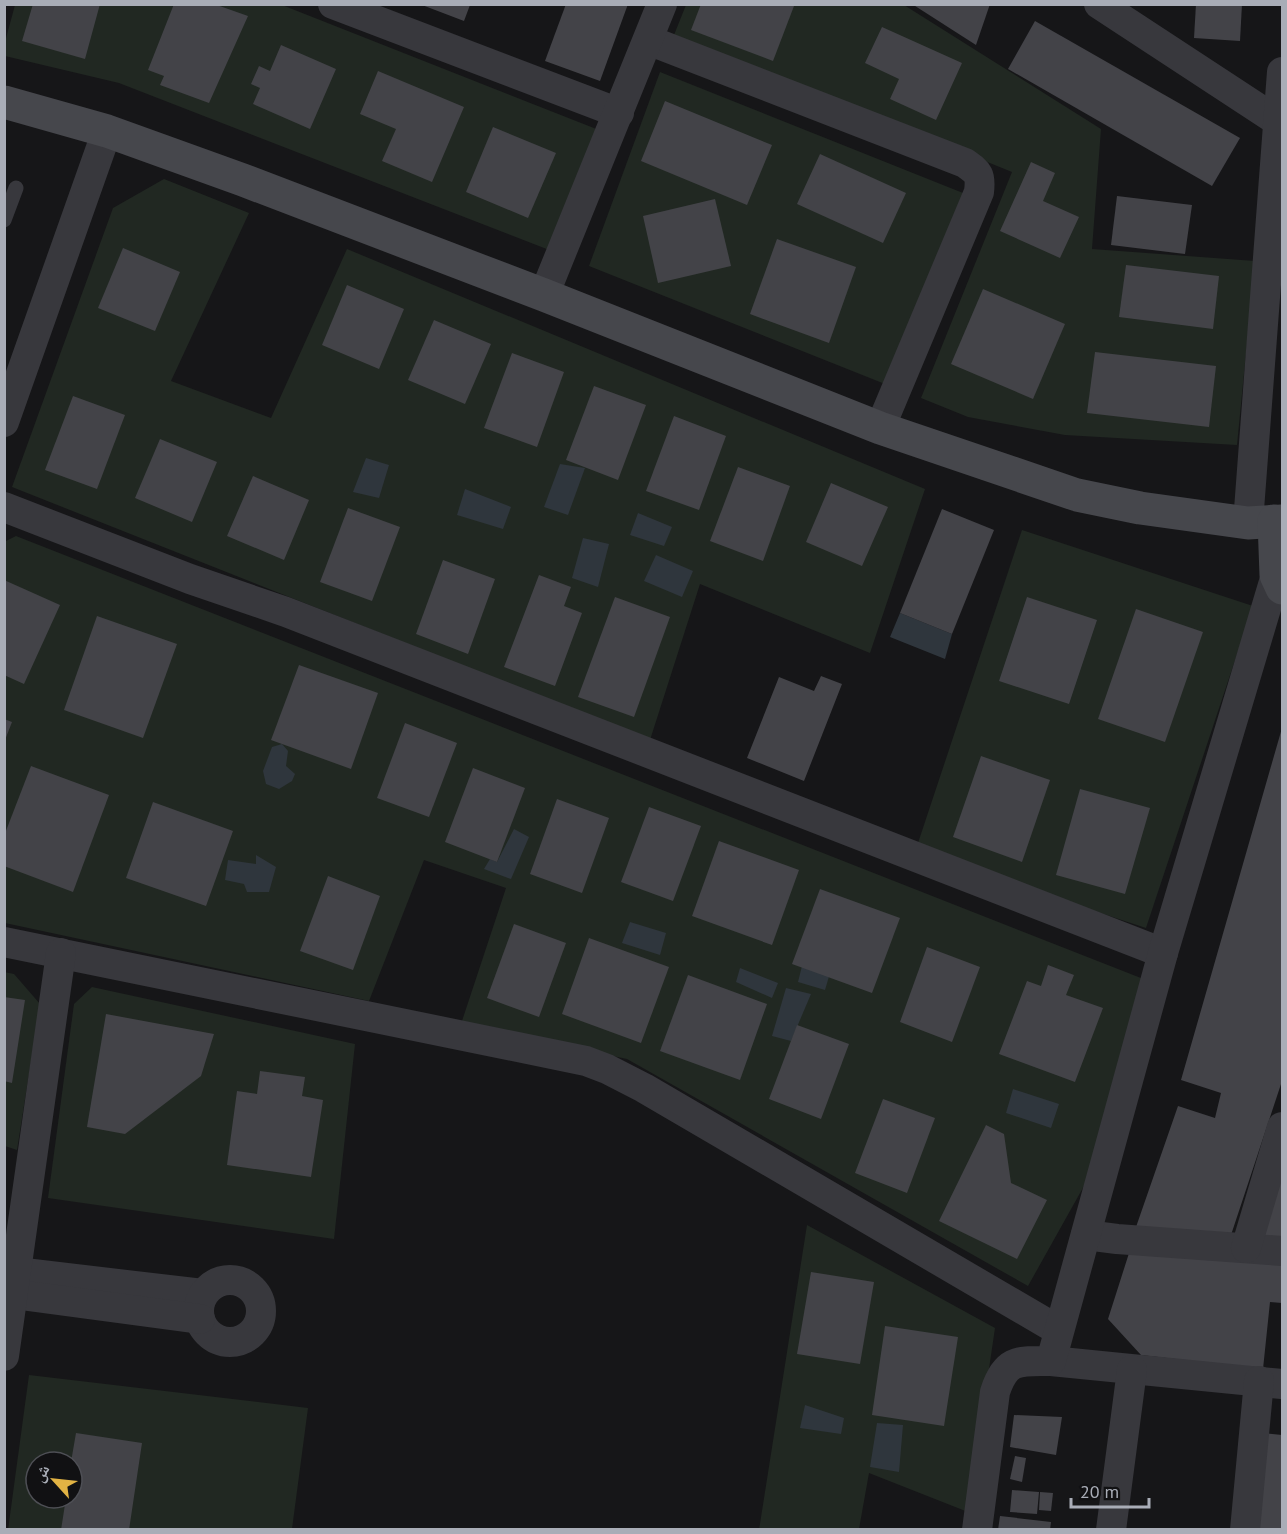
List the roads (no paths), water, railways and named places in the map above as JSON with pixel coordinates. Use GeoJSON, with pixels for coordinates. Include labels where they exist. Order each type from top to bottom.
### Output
{"type":"FeatureCollection","features":[{"type":"Feature","properties":{"kind":"street"},"geometry":{"type":"LineString","coordinates":[[333,4],[618,113]]}},
{"type":"Feature","properties":{"kind":"street"},"geometry":{"type":"LineString","coordinates":[[544,295],[662,4]]}},
{"type":"Feature","properties":{"kind":"street"},"geometry":{"type":"LineString","coordinates":[[1099,4],[1279,122]]}},
{"type":"Feature","properties":{"kind":"street"},"geometry":{"type":"LineString","coordinates":[[648,40],[965,163],[975,170],[980,178],[979,192],[880,428]]}},
{"type":"Feature","properties":{"kind":"street"},"geometry":{"type":"LineString","coordinates":[[1051,1361],[1163,953],[1279,581],[1268,522],[1282,72]]}},
{"type":"Feature","properties":{"kind":"street"},"geometry":{"type":"LineString","coordinates":[[4,102],[107,131],[544,295],[880,428],[1077,495],[1130,506],[1268,522]]}},
{"type":"Feature","properties":{"kind":"street"},"geometry":{"type":"LineString","coordinates":[[4,422],[107,131]]}},
{"type":"Feature","properties":{"kind":"street"},"geometry":{"type":"LineString","coordinates":[[4,507],[190,579],[286,612],[1163,953]]}},
{"type":"Feature","properties":{"kind":"street"},"geometry":{"type":"LineString","coordinates":[[4,942],[586,1061],[644,1088],[1058,1330]]}},
{"type":"Feature","properties":{"kind":"street"},"geometry":{"type":"LineString","coordinates":[[4,1356],[61,953]]}},
{"type":"Feature","properties":{"kind":"street"},"geometry":{"type":"LineString","coordinates":[[1246,1248],[1281,1140]]}},
{"type":"Feature","properties":{"kind":"street"},"geometry":{"type":"LineString","coordinates":[[1086,1235],[1282,1251]]}},
{"type":"Feature","properties":{"kind":"street"},"geometry":{"type":"LineString","coordinates":[[15,1283],[202,1307]]}},
{"type":"Feature","properties":{"kind":"street"},"geometry":{"type":"LineString","coordinates":[[977,1530],[995,1392],[999,1378],[1007,1367],[1016,1362],[1051,1361],[1271,1382],[1245,1530]]}},
{"type":"Feature","properties":{"kind":"street"},"geometry":{"type":"LineString","coordinates":[[1111,1530],[1132,1370]]}},
{"type":"Feature","properties":{"kind":"lane"},"geometry":{"type":"LineString","coordinates":[[4,220],[16,188]]}}]}
